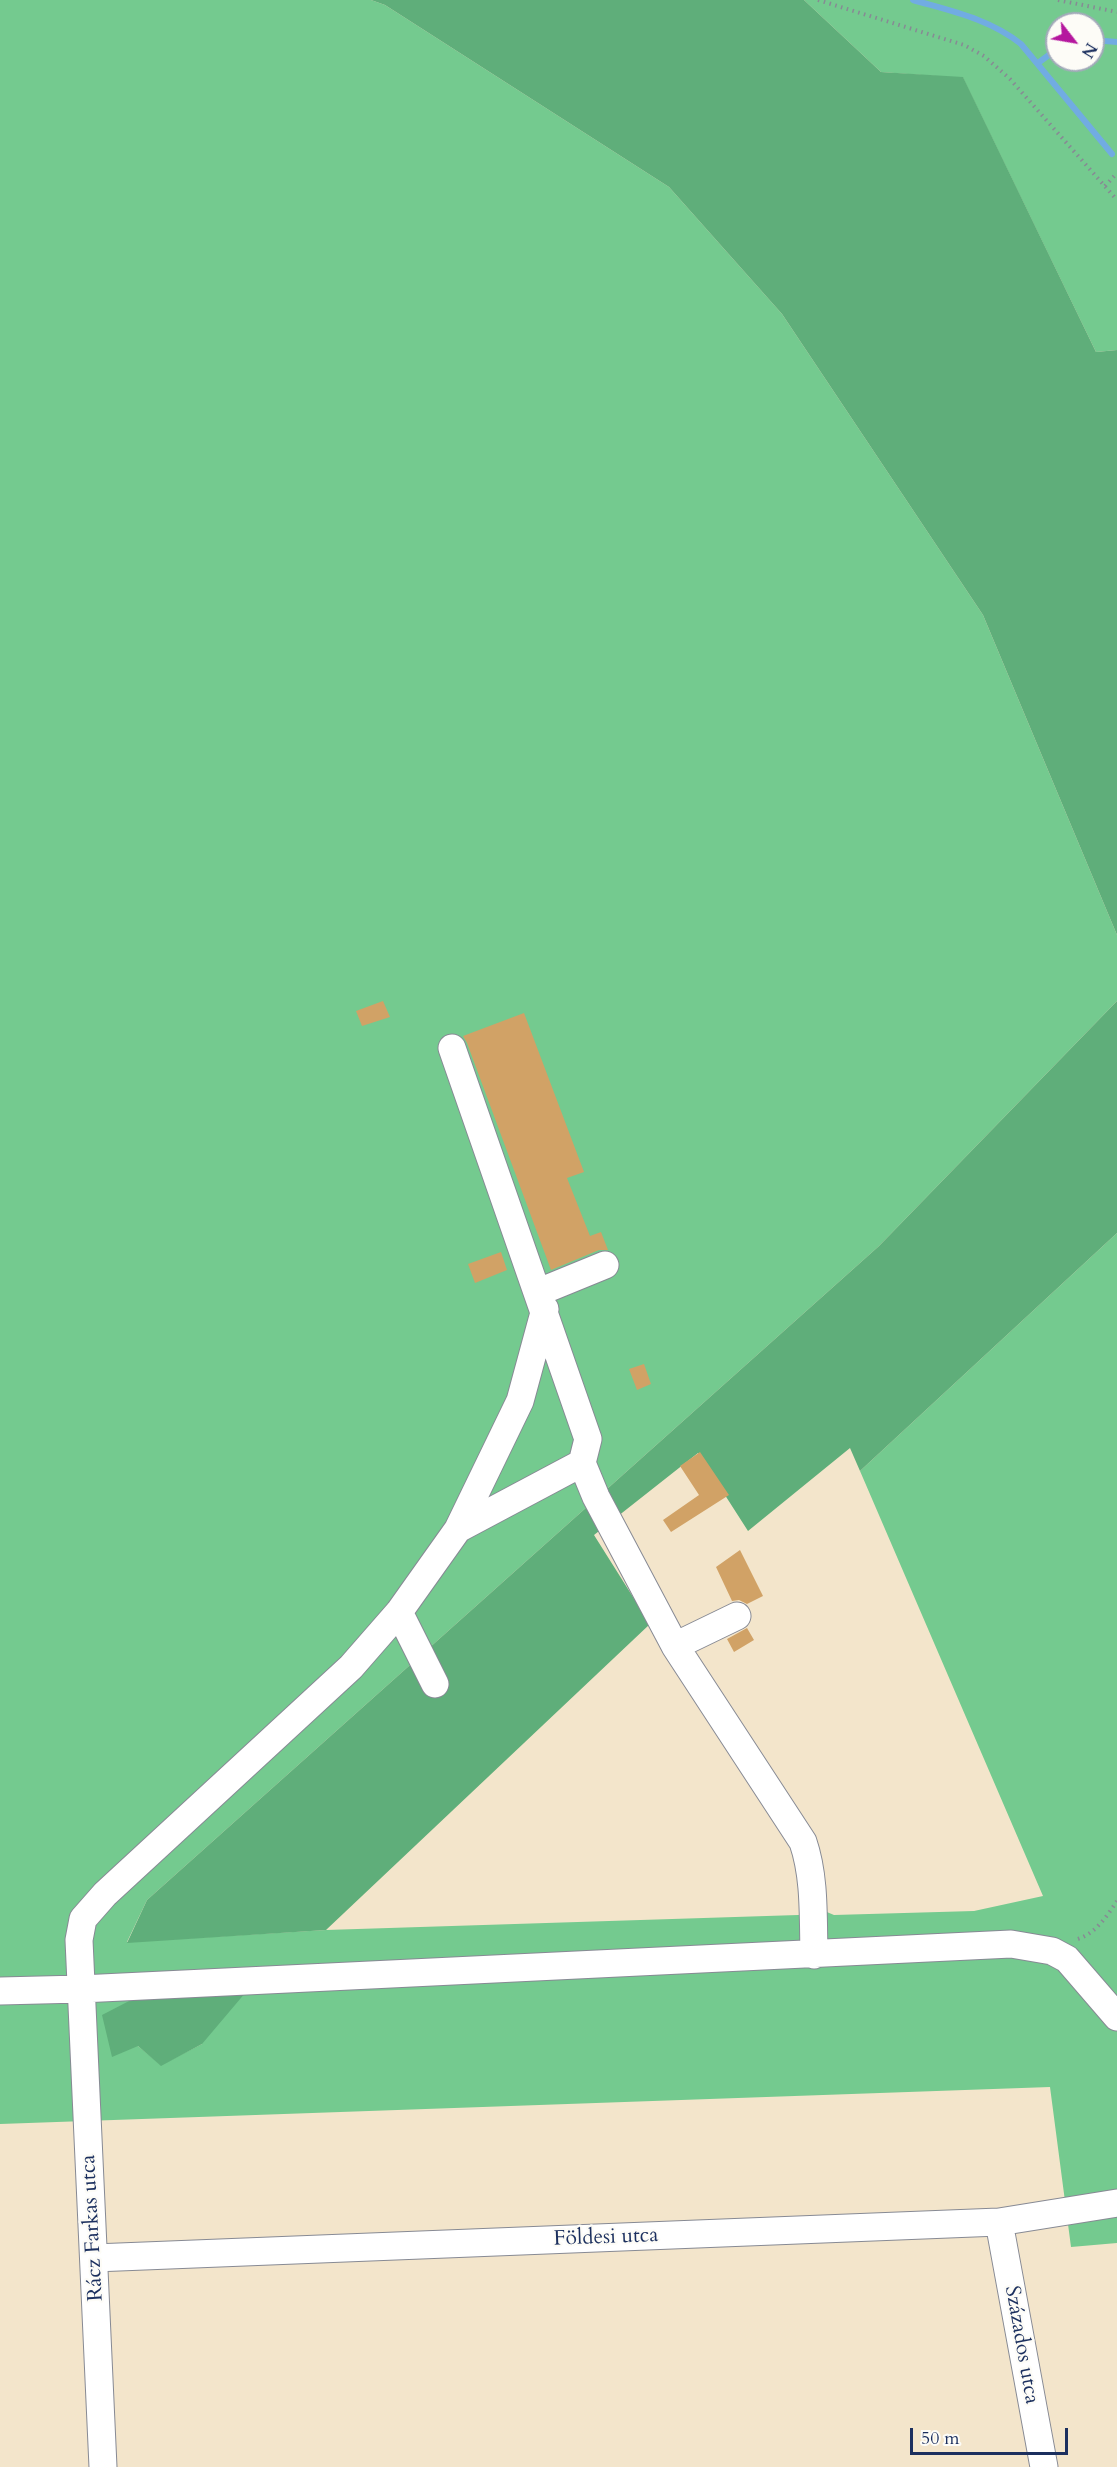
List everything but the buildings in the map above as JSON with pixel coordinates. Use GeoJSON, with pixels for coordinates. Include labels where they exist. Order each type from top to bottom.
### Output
{"type":"FeatureCollection","features":[{"type":"Feature","properties":{"kind":"street"},"geometry":{"type":"LineString","coordinates":[[452,1048],[542,1300],[588,1438],[582,1463],[596,1497],[675,1646],[803,1842],[807,1855],[813,1903],[814,1954]]}},
{"type":"Feature","properties":{"kind":"street"},"geometry":{"type":"LineString","coordinates":[[542,1300],[605,1265]]}},
{"type":"Feature","properties":{"kind":"street","name":"Rácz Farkas utca"},"geometry":{"type":"LineString","coordinates":[[103,2467],[81,1989],[80,1931],[83,1919],[92,1906],[351,1668],[399,1612],[458,1529],[520,1401],[542,1300]]}},
{"type":"Feature","properties":{"kind":"street"},"geometry":{"type":"LineString","coordinates":[[458,1529],[582,1463]]}},
{"type":"Feature","properties":{"kind":"street"},"geometry":{"type":"LineString","coordinates":[[399,1612],[435,1683]]}},
{"type":"Feature","properties":{"kind":"street"},"geometry":{"type":"LineString","coordinates":[[675,1646],[737,1616]]}},
{"type":"Feature","properties":{"kind":"street"},"geometry":{"type":"LineString","coordinates":[[0,1991],[1011,1944],[1053,1951],[1067,1959],[1117,2017]]}},
{"type":"Feature","properties":{"kind":"street","name":"Földesi utca"},"geometry":{"type":"LineString","coordinates":[[94,2258],[999,2222],[1117,2204]]}},
{"type":"Feature","properties":{"kind":"street","name":"Százados utca"},"geometry":{"type":"LineString","coordinates":[[999,2222],[1044,2467]]}},
{"type":"Feature","properties":{"kind":"path"},"geometry":{"type":"LineString","coordinates":[[818,0],[964,45],[984,56],[1010,79],[1117,200]]}},
{"type":"Feature","properties":{"kind":"path"},"geometry":{"type":"LineString","coordinates":[[1058,0],[1117,12]]}},
{"type":"Feature","properties":{"kind":"path"},"geometry":{"type":"LineString","coordinates":[[1105,186],[1117,173]]}},
{"type":"Feature","properties":{"kind":"path"},"geometry":{"type":"LineString","coordinates":[[1038,1947],[1085,1937],[1101,1923],[1117,1900]]}},
{"type":"Feature","properties":{"kind":"green space"},"geometry":{"type":"Polygon","coordinates":[[[0,0],[371,0],[385,5],[669,187],[782,314],[983,615],[1117,935],[1117,1001],[879,1246],[147,1900],[127,1942],[326,1930],[798,1915],[822,1910],[834,1915],[974,1911],[1043,1896],[860,1471],[1117,1233],[1117,2243],[1071,2247],[1050,2087],[0,2124],[0,0]],[[202,2044],[138,2046],[161,2065],[202,2044]]]}},
{"type":"Feature","properties":{"kind":"green space"},"geometry":{"type":"Polygon","coordinates":[[[371,0],[804,0],[881,72],[963,77],[1096,352],[1117,350],[1117,935],[983,615],[782,314],[669,187],[385,5],[371,0]]]}},
{"type":"Feature","properties":{"kind":"green space"},"geometry":{"type":"Polygon","coordinates":[[[804,0],[1117,0],[1117,350],[1096,352],[963,78],[881,72],[804,0]]]}},
{"type":"Feature","properties":{"kind":"green space"},"geometry":{"type":"Polygon","coordinates":[[[1117,1001],[1117,1233],[860,1471],[850,1448],[748,1531],[698,1453],[594,1535],[650,1624],[326,1930],[127,1943],[147,1900],[879,1246],[1117,1001]]]}},
{"type":"Feature","properties":{"kind":"green space"},"geometry":{"type":"Polygon","coordinates":[[[246,1992],[202,2044],[161,2066],[138,2046],[112,2057],[102,2015],[131,2000],[246,1992]]]}},
{"type":"Feature","properties":{"kind":"waterway"},"geometry":{"type":"LineString","coordinates":[[913,0],[983,22],[1021,44],[1112,154]]}},
{"type":"Feature","properties":{"kind":"waterway"},"geometry":{"type":"LineString","coordinates":[[1105,41],[1117,42]]}},
{"type":"Feature","properties":{"kind":"waterway"},"geometry":{"type":"LineString","coordinates":[[1038,63],[1045,58]]}}]}
